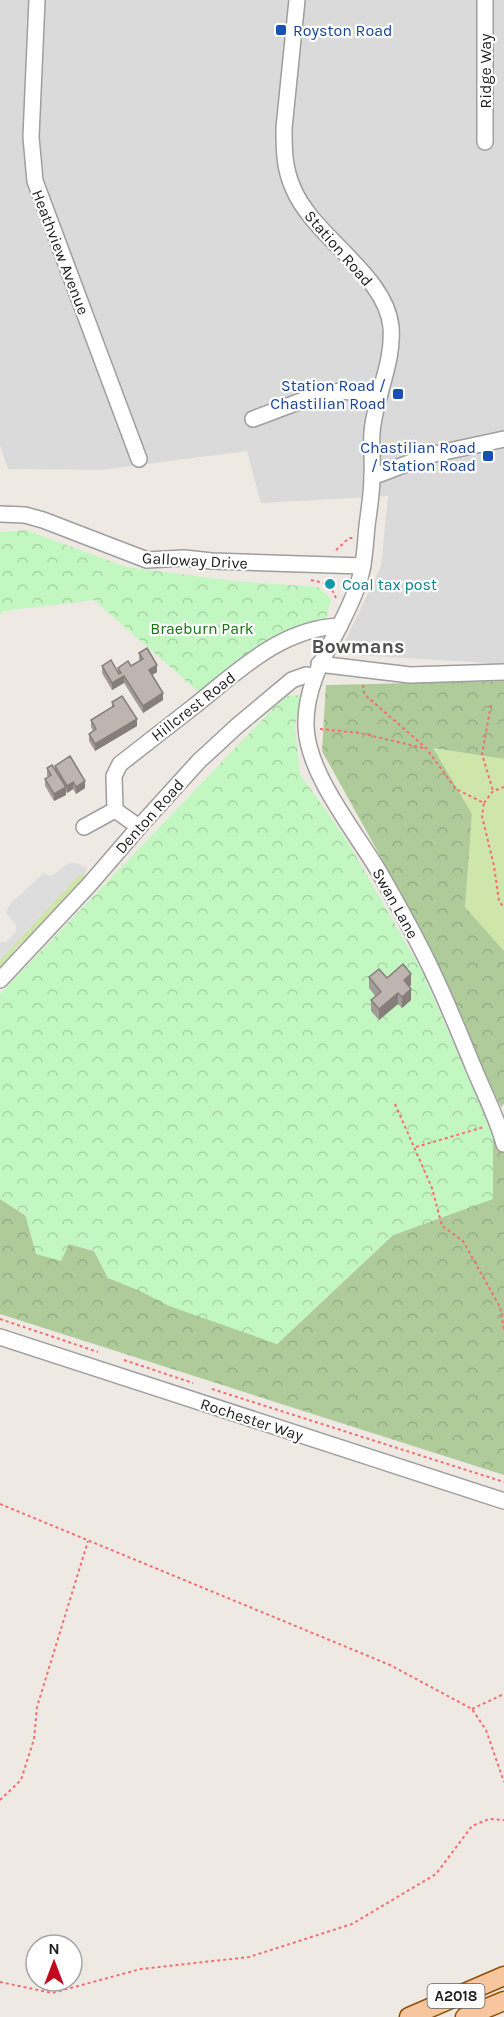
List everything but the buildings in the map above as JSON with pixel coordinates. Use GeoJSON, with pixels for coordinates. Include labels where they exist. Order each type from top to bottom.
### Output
{"type":"FeatureCollection","features":[{"type":"Feature","properties":{"kind":"main road","name":"A2018"},"geometry":{"type":"LineString","coordinates":[[409,2017],[504,1976]]}},
{"type":"Feature","properties":{"kind":"main road","name":"A2018"},"geometry":{"type":"LineString","coordinates":[[465,2017],[504,2001]]}},
{"type":"Feature","properties":{"kind":"street","name":"Heathview Avenue"},"geometry":{"type":"LineString","coordinates":[[37,0],[31,137],[35,181],[139,459]]}},
{"type":"Feature","properties":{"kind":"street","name":"Station Road"},"geometry":{"type":"LineString","coordinates":[[297,0],[284,128],[286,170],[293,190],[303,207],[369,279],[388,312],[391,327],[391,343],[372,433],[372,477],[363,566],[340,626],[317,670]]}},
{"type":"Feature","properties":{"kind":"street","name":"Ridge Way"},"geometry":{"type":"LineString","coordinates":[[485,0],[486,142]]}},
{"type":"Feature","properties":{"kind":"street"},"geometry":{"type":"LineString","coordinates":[[253,420],[317,395],[341,391],[379,395]]}},
{"type":"Feature","properties":{"kind":"street"},"geometry":{"type":"LineString","coordinates":[[372,477],[430,455],[504,439]]}},
{"type":"Feature","properties":{"kind":"street","name":"Galloway Drive"},"geometry":{"type":"LineString","coordinates":[[0,514],[25,515],[43,520],[147,560],[184,558],[363,566]]}},
{"type":"Feature","properties":{"kind":"street","name":"Hillcrest Road"},"geometry":{"type":"LineString","coordinates":[[115,810],[114,776],[120,764],[246,664],[270,648],[293,636],[318,628],[340,626]]}},
{"type":"Feature","properties":{"kind":"street"},"geometry":{"type":"LineString","coordinates":[[317,670],[410,675],[504,672]]}},
{"type":"Feature","properties":{"kind":"street","name":"Swan Lane"},"geometry":{"type":"LineString","coordinates":[[317,670],[308,702],[306,728],[311,753],[319,773],[381,874],[433,972],[504,1144]]}},
{"type":"Feature","properties":{"kind":"street","name":"Denton Road"},"geometry":{"type":"LineString","coordinates":[[0,980],[83,881],[139,827],[199,761],[245,719],[296,678],[317,670]]}},
{"type":"Feature","properties":{"kind":"street"},"geometry":{"type":"LineString","coordinates":[[84,827],[115,810],[139,827]]}},
{"type":"Feature","properties":{"kind":"street","name":"Rochester Way"},"geometry":{"type":"LineString","coordinates":[[0,1337],[504,1501]]}},
{"type":"Feature","properties":{"kind":"path"},"geometry":{"type":"LineString","coordinates":[[363,685],[364,694],[426,748],[456,789],[484,802]]}},
{"type":"Feature","properties":{"kind":"path"},"geometry":{"type":"LineString","coordinates":[[491,705],[482,754],[493,791]]}},
{"type":"Feature","properties":{"kind":"path"},"geometry":{"type":"LineString","coordinates":[[306,728],[360,733],[426,748]]}},
{"type":"Feature","properties":{"kind":"path"},"geometry":{"type":"LineString","coordinates":[[504,787],[493,791],[484,802],[482,816],[494,866],[499,901],[504,908]]}},
{"type":"Feature","properties":{"kind":"path"},"geometry":{"type":"LineString","coordinates":[[395,1104],[416,1147],[432,1188],[442,1226],[463,1241],[500,1307],[504,1330]]}},
{"type":"Feature","properties":{"kind":"path"},"geometry":{"type":"LineString","coordinates":[[416,1147],[496,1123]]}},
{"type":"Feature","properties":{"kind":"path"},"geometry":{"type":"LineString","coordinates":[[0,1319],[104,1354]]}},
{"type":"Feature","properties":{"kind":"path"},"geometry":{"type":"LineString","coordinates":[[124,1360],[200,1386]]}},
{"type":"Feature","properties":{"kind":"path"},"geometry":{"type":"LineString","coordinates":[[210,1389],[504,1482]]}},
{"type":"Feature","properties":{"kind":"path"},"geometry":{"type":"LineString","coordinates":[[0,1504],[390,1665],[472,1709],[486,1730],[504,1782]]}},
{"type":"Feature","properties":{"kind":"path"},"geometry":{"type":"LineString","coordinates":[[0,1800],[21,1780],[34,1739],[37,1707],[88,1541]]}},
{"type":"Feature","properties":{"kind":"path"},"geometry":{"type":"LineString","coordinates":[[472,1709],[504,1694]]}},
{"type":"Feature","properties":{"kind":"path"},"geometry":{"type":"LineString","coordinates":[[0,1982],[52,1993],[141,1970],[249,1957],[270,1951],[352,1924],[436,1874],[472,1826],[489,1819],[504,1820]]}},
{"type":"Feature","properties":{"kind":"shaded area"},"geometry":{"type":"Polygon","coordinates":[[[0,0],[504,0],[504,664],[339,654],[381,566],[388,496],[261,503],[247,451],[101,470],[8,469],[0,446],[0,0]]]}},
{"type":"Feature","properties":{"kind":"shaded area"},"geometry":{"type":"Polygon","coordinates":[[[69,863],[77,863],[87,868],[85,874],[78,876],[0,960],[0,942],[6,942],[16,932],[16,925],[6,913],[10,904],[44,873],[49,876],[53,875],[69,863]]]}},
{"type":"Feature","properties":{"kind":"green space","name":"Braeburn Park"},"geometry":{"type":"Polygon","coordinates":[[[26,530],[126,567],[234,581],[318,587],[331,599],[326,620],[271,637],[201,694],[94,600],[3,611],[0,615],[0,532],[26,530]]]}},
{"type":"Feature","properties":{"kind":"green space"},"geometry":{"type":"Polygon","coordinates":[[[504,681],[504,759],[433,748],[472,814],[465,907],[504,951],[504,1104],[501,1107],[409,908],[322,751],[326,685],[504,681]]]}},
{"type":"Feature","properties":{"kind":"green space"},"geometry":{"type":"Polygon","coordinates":[[[301,695],[295,727],[300,774],[346,839],[421,969],[493,1134],[493,1199],[393,1235],[277,1344],[169,1306],[108,1278],[94,1250],[69,1244],[61,1261],[36,1254],[25,1214],[0,1199],[0,994],[285,696],[301,695]]]}},
{"type":"Feature","properties":{"kind":"green space"},"geometry":{"type":"Polygon","coordinates":[[[432,748],[504,759],[504,951],[465,907],[472,814],[432,748]]]}},
{"type":"Feature","properties":{"kind":"green space"},"geometry":{"type":"Polygon","coordinates":[[[83,874],[88,876],[35,934],[16,948],[0,973],[0,960],[78,876],[83,874]]]}},
{"type":"Feature","properties":{"kind":"green space"},"geometry":{"type":"Polygon","coordinates":[[[504,1131],[504,1475],[0,1314],[0,1199],[69,1244],[94,1251],[108,1278],[277,1344],[393,1235],[492,1199],[493,1134],[504,1131]]]}},
{"type":"Feature","properties":{"kind":"place","name":"Royston Road"},"geometry":{"type":"Point","coordinates":[281,30]}},
{"type":"Feature","properties":{"kind":"place","name":"Station Road / Chastilian Road"},"geometry":{"type":"Point","coordinates":[398,394]}},
{"type":"Feature","properties":{"kind":"place","name":"Chastilian Road / Station Road"},"geometry":{"type":"Point","coordinates":[488,456]}},
{"type":"Feature","properties":{"kind":"place","name":"Coal tax post"},"geometry":{"type":"Point","coordinates":[330,584]}},
{"type":"Feature","properties":{"kind":"district","name":"Bowmans"},"geometry":{"type":"Point","coordinates":[358,646]}}]}
